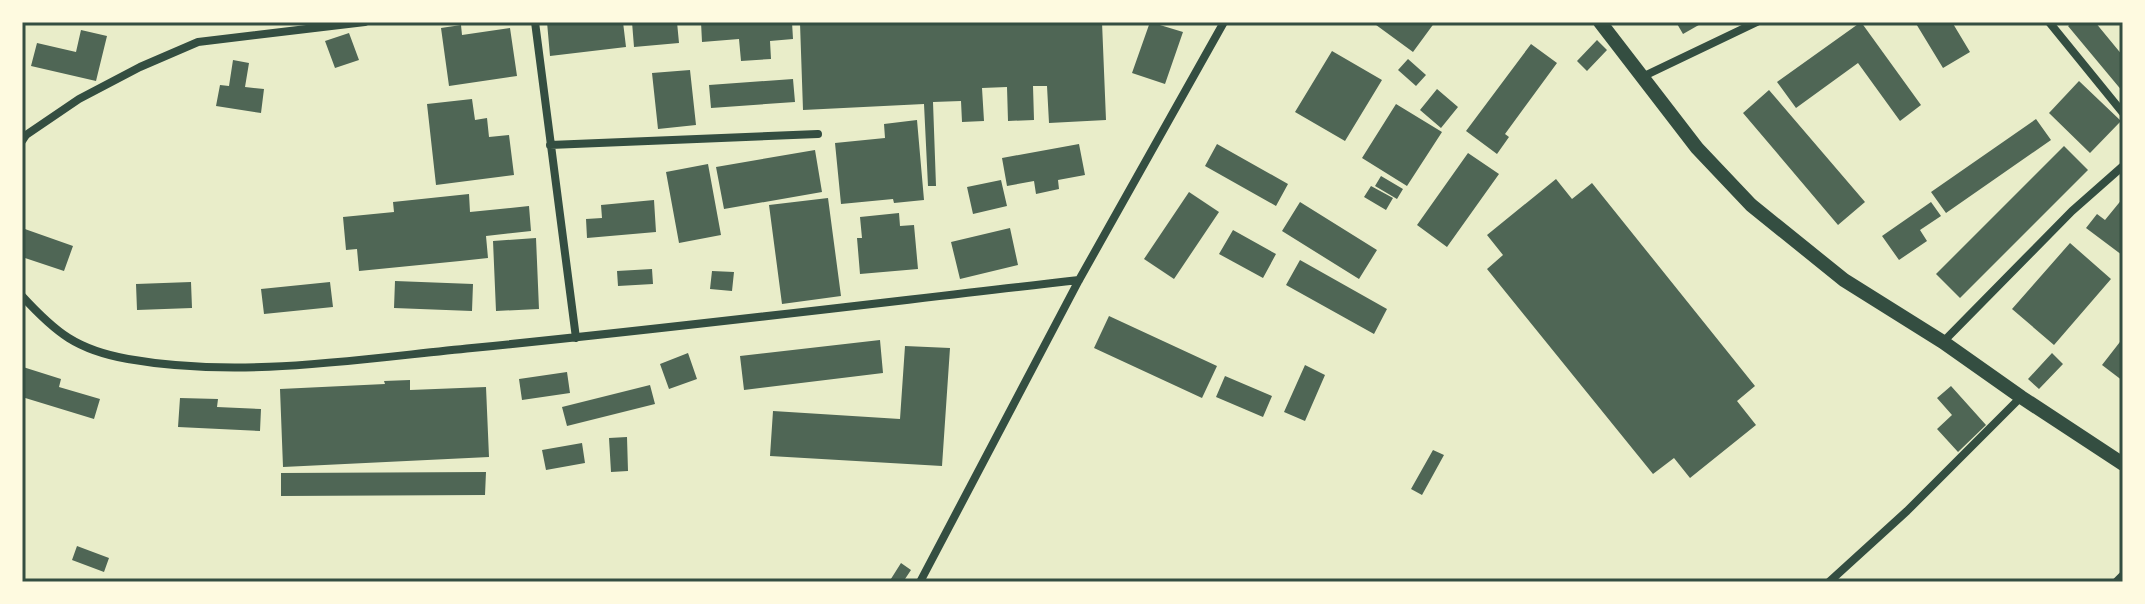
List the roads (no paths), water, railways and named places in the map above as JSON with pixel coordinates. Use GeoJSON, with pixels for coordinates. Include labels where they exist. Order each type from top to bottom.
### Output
{"type":"FeatureCollection","features":[{"type":"Feature","properties":{"kind":"street"},"geometry":{"type":"LineString","coordinates":[[287,31],[294,22]]}},
{"type":"Feature","properties":{"kind":"street"},"geometry":{"type":"LineString","coordinates":[[22,141],[26,135],[79,99],[140,67],[198,42],[365,22]]}},
{"type":"Feature","properties":{"kind":"street"},"geometry":{"type":"LineString","coordinates":[[535,22],[576,338]]}},
{"type":"Feature","properties":{"kind":"street"},"geometry":{"type":"LineString","coordinates":[[920,582],[1079,280],[1224,22]]}},
{"type":"Feature","properties":{"kind":"street"},"geometry":{"type":"LineString","coordinates":[[1600,22],[1697,148],[1751,205],[1844,280],[1943,342],[2123,464]]}},
{"type":"Feature","properties":{"kind":"street"},"geometry":{"type":"LineString","coordinates":[[1641,77],[1757,22]]}},
{"type":"Feature","properties":{"kind":"street"},"geometry":{"type":"LineString","coordinates":[[2049,22],[2123,113]]}},
{"type":"Feature","properties":{"kind":"street"},"geometry":{"type":"LineString","coordinates":[[550,145],[818,134]]}},
{"type":"Feature","properties":{"kind":"street"},"geometry":{"type":"LineString","coordinates":[[1943,342],[2072,211],[2123,166]]}},
{"type":"Feature","properties":{"kind":"street"},"geometry":{"type":"LineString","coordinates":[[22,296],[50,326],[77,345],[125,359],[184,367],[289,366],[576,338],[1079,280]]}},
{"type":"Feature","properties":{"kind":"street"},"geometry":{"type":"LineString","coordinates":[[1829,582],[1907,511],[2021,397]]}},
{"type":"Feature","properties":{"kind":"street"},"geometry":{"type":"LineString","coordinates":[[2116,582],[2123,575]]}}]}
